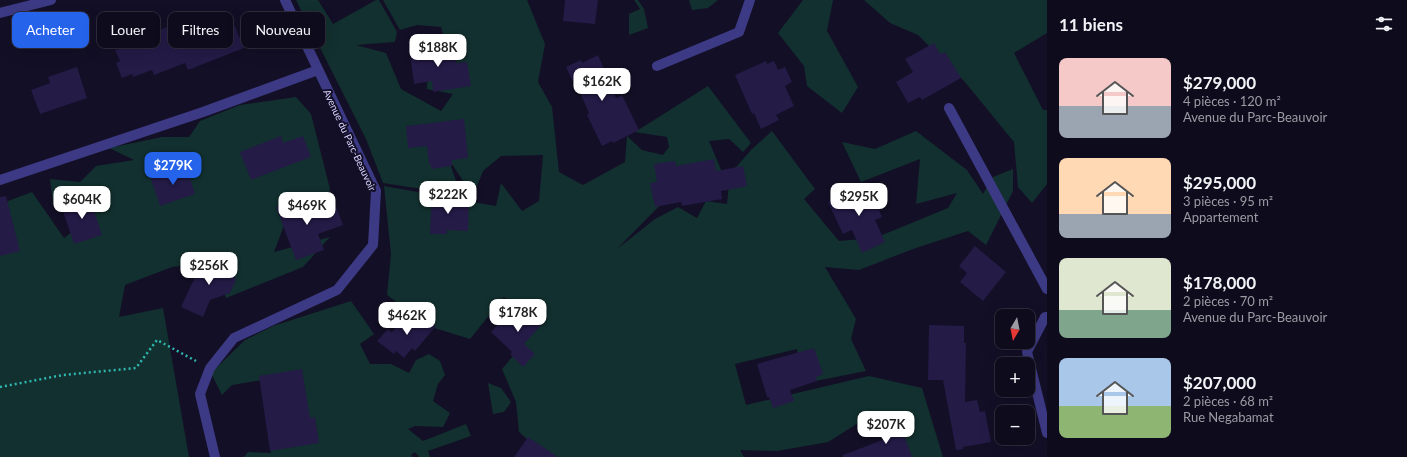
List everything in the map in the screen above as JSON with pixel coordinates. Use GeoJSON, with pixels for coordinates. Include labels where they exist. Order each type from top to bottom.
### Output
{"type":"FeatureCollection","features":[{"type":"Feature","properties":{"kind":"street"},"geometry":{"type":"LineString","coordinates":[[0,13],[51,0]]}},
{"type":"Feature","properties":{"kind":"street","name":"Avenue du Parc-Beauvoir"},"geometry":{"type":"LineString","coordinates":[[215,457],[200,394],[210,368],[234,338],[337,290],[373,245],[376,191],[285,0]]}},
{"type":"Feature","properties":{"kind":"street"},"geometry":{"type":"LineString","coordinates":[[657,66],[739,32],[750,0]]}},
{"type":"Feature","properties":{"kind":"street"},"geometry":{"type":"LineString","coordinates":[[0,180],[203,112],[318,70]]}},
{"type":"Feature","properties":{"kind":"street"},"geometry":{"type":"LineString","coordinates":[[949,108],[1047,289]]}},
{"type":"Feature","properties":{"kind":"street"},"geometry":{"type":"LineString","coordinates":[[1047,317],[1045,317],[1027,352],[1047,433]]}},
{"type":"Feature","properties":{"kind":"path"},"geometry":{"type":"LineString","coordinates":[[0,387],[63,376],[136,368],[157,340],[210,368]]}},
{"type":"Feature","properties":{"kind":"green space"},"geometry":{"type":"Polygon","coordinates":[[[296,0],[318,0],[333,24],[376,0],[379,0],[397,32],[395,42],[356,45],[386,53],[401,89],[441,111],[453,94],[427,89],[428,66],[448,51],[441,27],[417,25],[400,30],[383,0],[527,0],[545,44],[538,82],[552,107],[559,172],[583,185],[625,162],[627,136],[642,150],[663,155],[669,147],[667,137],[635,132],[708,86],[751,143],[743,152],[729,139],[709,141],[724,177],[671,194],[617,249],[655,219],[678,207],[697,218],[706,201],[727,204],[730,174],[751,150],[772,131],[815,189],[804,199],[839,241],[875,238],[948,208],[957,193],[916,204],[920,159],[861,182],[842,142],[875,149],[916,131],[967,170],[983,194],[993,177],[1013,169],[1013,191],[986,245],[968,231],[913,249],[859,270],[825,267],[856,319],[851,339],[866,371],[800,384],[797,349],[735,364],[746,405],[869,376],[922,388],[943,457],[899,457],[876,412],[828,442],[777,451],[740,450],[744,457],[548,457],[519,432],[516,402],[502,369],[539,325],[504,297],[470,339],[428,326],[387,295],[391,254],[384,186],[496,206],[501,183],[522,211],[539,201],[543,155],[501,156],[483,171],[473,196],[448,158],[461,195],[383,183],[366,139],[320,48],[325,48],[325,12],[302,12],[296,0]]]}},
{"type":"Feature","properties":{"kind":"green space"},"geometry":{"type":"Polygon","coordinates":[[[634,0],[638,0],[644,9],[648,28],[629,35],[629,14],[640,9],[634,0]]]}},
{"type":"Feature","properties":{"kind":"green space"},"geometry":{"type":"Polygon","coordinates":[[[689,0],[718,0],[708,8],[692,10],[689,0]]]}},
{"type":"Feature","properties":{"kind":"green space"},"geometry":{"type":"Polygon","coordinates":[[[803,0],[833,0],[827,31],[858,87],[842,113],[807,86],[804,66],[778,33],[803,0]]]}},
{"type":"Feature","properties":{"kind":"green space"},"geometry":{"type":"Polygon","coordinates":[[[864,0],[1047,0],[1047,33],[1014,53],[1043,110],[1047,110],[1047,184],[1032,203],[1018,187],[1014,142],[964,81],[918,35],[890,23],[864,0]]]}},
{"type":"Feature","properties":{"kind":"green space"},"geometry":{"type":"Polygon","coordinates":[[[296,97],[311,114],[330,189],[323,216],[288,215],[274,252],[330,237],[303,267],[226,298],[212,262],[172,267],[125,285],[119,317],[163,308],[189,457],[0,457],[0,204],[32,192],[64,238],[84,223],[77,199],[53,205],[50,179],[80,182],[96,166],[134,160],[109,148],[162,137],[189,137],[200,121],[240,105],[296,97]]]}},
{"type":"Feature","properties":{"kind":"green space"},"geometry":{"type":"Polygon","coordinates":[[[351,301],[374,334],[360,344],[370,364],[391,364],[409,373],[416,360],[429,354],[440,361],[445,375],[438,384],[433,401],[450,413],[443,427],[415,426],[408,429],[423,441],[466,424],[471,436],[428,451],[430,457],[419,457],[415,452],[411,455],[413,457],[244,457],[248,452],[271,453],[268,437],[269,379],[232,385],[222,395],[211,373],[245,340],[273,326],[351,301]]]}},
{"type":"Feature","properties":{"kind":"green space"},"geometry":{"type":"Polygon","coordinates":[[[488,383],[501,388],[511,402],[504,412],[493,414],[488,383]]]}},
{"type":"Feature","properties":{"kind":"building"},"geometry":{"type":"Polygon","coordinates":[[[565,0],[598,0],[595,24],[563,21],[565,0]]]}},
{"type":"Feature","properties":{"kind":"building"},"geometry":{"type":"Polygon","coordinates":[[[233,22],[241,41],[241,48],[244,48],[188,70],[185,63],[154,75],[152,70],[133,77],[132,74],[122,78],[116,63],[120,61],[115,50],[119,48],[160,48],[160,30],[168,27],[168,48],[233,48],[233,22]]]}},
{"type":"Feature","properties":{"kind":"building"},"geometry":{"type":"Polygon","coordinates":[[[444,42],[446,55],[455,53],[456,63],[467,62],[471,86],[433,92],[432,81],[414,84],[409,47],[444,42]]]}},
{"type":"Feature","properties":{"kind":"building"},"geometry":{"type":"Polygon","coordinates":[[[934,43],[940,54],[945,52],[961,78],[922,100],[920,97],[908,103],[896,82],[913,72],[905,59],[934,43]]]}},
{"type":"Feature","properties":{"kind":"building"},"geometry":{"type":"Polygon","coordinates":[[[598,55],[616,98],[622,95],[639,130],[613,143],[612,141],[602,146],[587,115],[589,113],[575,81],[572,80],[566,67],[581,60],[582,63],[598,55]]]}},
{"type":"Feature","properties":{"kind":"building"},"geometry":{"type":"Polygon","coordinates":[[[766,61],[767,64],[774,61],[778,70],[785,67],[792,82],[785,86],[794,106],[776,115],[779,120],[761,129],[754,113],[752,114],[735,75],[766,61]]]}},
{"type":"Feature","properties":{"kind":"building"},"geometry":{"type":"Polygon","coordinates":[[[77,67],[87,98],[40,114],[31,90],[50,83],[48,77],[77,67]]]}},
{"type":"Feature","properties":{"kind":"building"},"geometry":{"type":"Polygon","coordinates":[[[464,119],[468,158],[452,160],[452,166],[431,169],[427,146],[408,148],[406,126],[464,119]]]}},
{"type":"Feature","properties":{"kind":"building"},"geometry":{"type":"Polygon","coordinates":[[[281,136],[283,143],[303,136],[311,157],[251,180],[240,152],[281,136]]]}},
{"type":"Feature","properties":{"kind":"building"},"geometry":{"type":"Polygon","coordinates":[[[714,159],[716,171],[743,166],[747,186],[721,191],[722,199],[682,206],[681,202],[655,207],[650,183],[657,182],[654,164],[675,161],[676,166],[714,159]]]}},
{"type":"Feature","properties":{"kind":"building"},"geometry":{"type":"Polygon","coordinates":[[[186,166],[195,194],[160,206],[151,179],[186,166]]]}},
{"type":"Feature","properties":{"kind":"building"},"geometry":{"type":"Polygon","coordinates":[[[868,184],[882,217],[875,220],[885,242],[862,253],[852,230],[843,234],[828,202],[868,184]]]}},
{"type":"Feature","properties":{"kind":"building"},"geometry":{"type":"Polygon","coordinates":[[[432,193],[449,197],[449,200],[469,201],[468,231],[447,230],[447,234],[430,234],[432,193]]]}},
{"type":"Feature","properties":{"kind":"building"},"geometry":{"type":"Polygon","coordinates":[[[6,196],[20,251],[0,256],[0,197],[6,196]]]}},
{"type":"Feature","properties":{"kind":"building"},"geometry":{"type":"Polygon","coordinates":[[[89,196],[102,235],[74,244],[61,205],[89,196]]]}},
{"type":"Feature","properties":{"kind":"building"},"geometry":{"type":"Polygon","coordinates":[[[304,197],[309,212],[335,203],[343,225],[318,234],[324,250],[296,260],[276,207],[304,197]]]}},
{"type":"Feature","properties":{"kind":"building"},"geometry":{"type":"Polygon","coordinates":[[[975,246],[1006,272],[983,301],[960,282],[967,273],[959,266],[975,246]]]}},
{"type":"Feature","properties":{"kind":"building"},"geometry":{"type":"Polygon","coordinates":[[[227,258],[236,280],[230,293],[210,300],[203,317],[181,307],[194,279],[192,272],[227,258]]]}},
{"type":"Feature","properties":{"kind":"building"},"geometry":{"type":"Polygon","coordinates":[[[518,302],[542,324],[524,344],[535,354],[523,367],[510,354],[512,352],[491,332],[518,302]]]}},
{"type":"Feature","properties":{"kind":"building"},"geometry":{"type":"Polygon","coordinates":[[[422,314],[436,326],[415,351],[412,348],[404,358],[396,351],[394,354],[377,341],[388,329],[392,332],[399,324],[402,327],[409,319],[414,323],[422,314]]]}},
{"type":"Feature","properties":{"kind":"building"},"geometry":{"type":"Polygon","coordinates":[[[929,325],[964,326],[964,343],[966,343],[965,402],[977,400],[980,412],[985,411],[991,442],[963,447],[963,449],[956,450],[943,380],[928,380],[929,325]]]}},
{"type":"Feature","properties":{"kind":"building"},"geometry":{"type":"Polygon","coordinates":[[[814,348],[823,374],[816,377],[817,381],[790,390],[794,401],[773,408],[769,397],[767,397],[757,364],[814,348]]]}},
{"type":"Feature","properties":{"kind":"building"},"geometry":{"type":"Polygon","coordinates":[[[302,369],[310,418],[315,417],[319,443],[270,451],[259,376],[302,369]]]}},
{"type":"Feature","properties":{"kind":"building"},"geometry":{"type":"Polygon","coordinates":[[[899,421],[912,457],[843,457],[843,455],[888,438],[884,427],[899,421]]]}},
{"type":"Feature","properties":{"kind":"building"},"geometry":{"type":"Polygon","coordinates":[[[528,437],[558,457],[514,457],[528,437]]]}}]}
